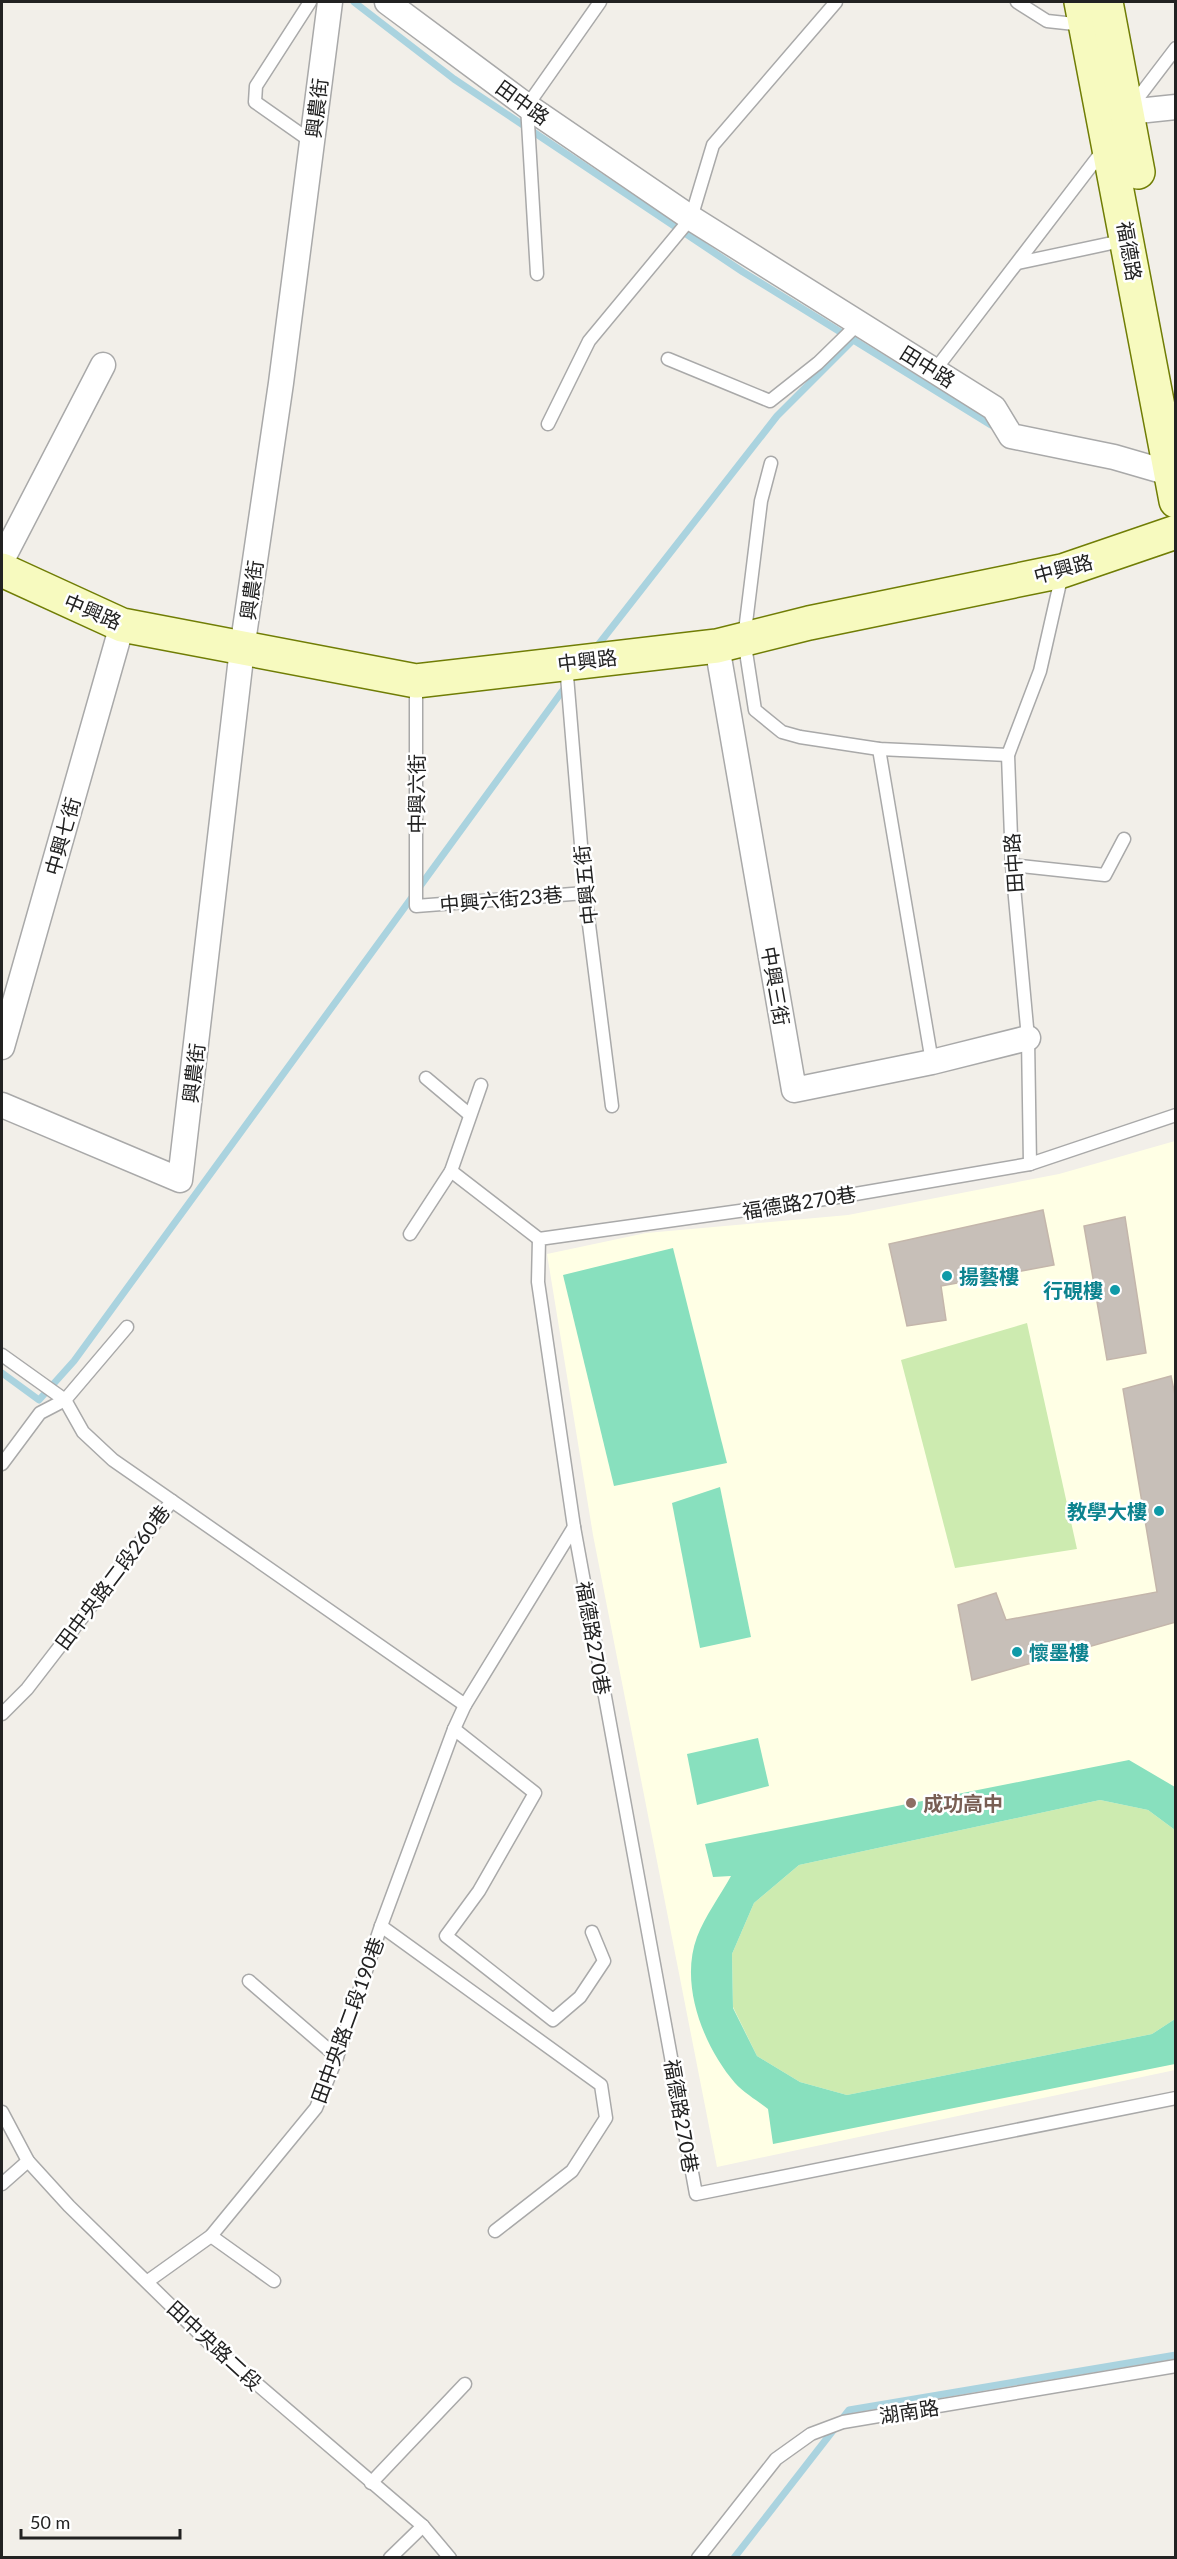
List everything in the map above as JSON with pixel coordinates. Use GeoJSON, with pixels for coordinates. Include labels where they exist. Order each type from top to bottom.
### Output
{"type":"FeatureCollection","features":[{"type":"Feature","properties":{"kind":"street","name":"興農街"},"geometry":{"type":"LineString","coordinates":[[2,1105],[180,1180],[242,649],[281,382],[330,2]]}},
{"type":"Feature","properties":{"kind":"street","name":"田中路"},"geometry":{"type":"LineString","coordinates":[[387,2],[527,106],[691,218],[994,408],[1011,436],[1114,457],[1174,482]]}},
{"type":"Feature","properties":{"kind":"street","name":"福德路"},"geometry":{"type":"LineString","coordinates":[[1096,13],[1128,112],[1176,396]]}},
{"type":"Feature","properties":{"kind":"street","name":"福德路"},"geometry":{"type":"LineString","coordinates":[[1096,13],[1110,141],[1174,482]]}},
{"type":"Feature","properties":{"kind":"street"},"geometry":{"type":"LineString","coordinates":[[1128,112],[1176,106]]}},
{"type":"Feature","properties":{"kind":"street"},"geometry":{"type":"LineString","coordinates":[[2,560],[103,365]]}},
{"type":"Feature","properties":{"kind":"street","name":"中興路"},"geometry":{"type":"LineString","coordinates":[[2,570],[122,625],[416,681],[731,642],[809,623],[1062,571],[1176,532]]}},
{"type":"Feature","properties":{"kind":"street","name":"中興七街"},"geometry":{"type":"LineString","coordinates":[[2,1047],[122,625]]}},
{"type":"Feature","properties":{"kind":"street","name":"中興三街"},"geometry":{"type":"LineString","coordinates":[[731,642],[794,1090],[932,1062],[1028,1038]]}},
{"type":"Feature","properties":{"kind":"lane"},"geometry":{"type":"LineString","coordinates":[[310,2],[256,86],[255,102],[312,142]]}},
{"type":"Feature","properties":{"kind":"lane"},"geometry":{"type":"LineString","coordinates":[[537,274],[527,106],[600,2]]}},
{"type":"Feature","properties":{"kind":"lane"},"geometry":{"type":"LineString","coordinates":[[548,424],[589,341],[691,218],[713,145],[836,2]]}},
{"type":"Feature","properties":{"kind":"lane"},"geometry":{"type":"LineString","coordinates":[[1017,2],[1047,21],[1096,13]]}},
{"type":"Feature","properties":{"kind":"lane"},"geometry":{"type":"LineString","coordinates":[[935,370],[1110,141],[1128,112],[1176,48]]}},
{"type":"Feature","properties":{"kind":"lane"},"geometry":{"type":"LineString","coordinates":[[1018,263],[1128,240]]}},
{"type":"Feature","properties":{"kind":"lane"},"geometry":{"type":"LineString","coordinates":[[668,359],[770,401],[810,370],[859,322]]}},
{"type":"Feature","properties":{"kind":"lane"},"geometry":{"type":"LineString","coordinates":[[771,463],[731,642],[755,710],[782,732],[800,737],[879,749],[1008,755]]}},
{"type":"Feature","properties":{"kind":"lane","name":"田中路"},"geometry":{"type":"LineString","coordinates":[[1030,1164],[1028,1038],[1012,865],[1008,755],[1040,671],[1062,571]]}},
{"type":"Feature","properties":{"kind":"lane","name":"中興五街"},"geometry":{"type":"LineString","coordinates":[[566,662],[585,893],[612,1106]]}},
{"type":"Feature","properties":{"kind":"lane","name":"中興六街"},"geometry":{"type":"LineString","coordinates":[[416,681],[416,906]]}},
{"type":"Feature","properties":{"kind":"lane"},"geometry":{"type":"LineString","coordinates":[[879,749],[932,1062]]}},
{"type":"Feature","properties":{"kind":"lane"},"geometry":{"type":"LineString","coordinates":[[1012,865],[1105,875],[1124,839]]}},
{"type":"Feature","properties":{"kind":"lane","name":"中興六街23巷"},"geometry":{"type":"LineString","coordinates":[[416,906],[585,893]]}},
{"type":"Feature","properties":{"kind":"lane"},"geometry":{"type":"LineString","coordinates":[[426,1078],[470,1115]]}},
{"type":"Feature","properties":{"kind":"lane"},"geometry":{"type":"LineString","coordinates":[[410,1234],[451,1171],[481,1085]]}},
{"type":"Feature","properties":{"kind":"lane","name":"福德路270巷"},"geometry":{"type":"LineString","coordinates":[[1176,1115],[1030,1164],[832,1198],[539,1239],[538,1282],[574,1527],[696,2194],[1176,2098]]}},
{"type":"Feature","properties":{"kind":"lane"},"geometry":{"type":"LineString","coordinates":[[451,1171],[539,1239]]}},
{"type":"Feature","properties":{"kind":"lane"},"geometry":{"type":"LineString","coordinates":[[2,1464],[40,1413],[65,1400],[127,1327]]}},
{"type":"Feature","properties":{"kind":"lane","name":"田中央路二段260巷"},"geometry":{"type":"LineString","coordinates":[[2,1355],[65,1400],[82,1432],[113,1460],[172,1501],[27,1689],[2,1714]]}},
{"type":"Feature","properties":{"kind":"lane"},"geometry":{"type":"LineString","coordinates":[[172,1501],[465,1705]]}},
{"type":"Feature","properties":{"kind":"lane","name":"田中央路二段190巷"},"geometry":{"type":"LineString","coordinates":[[148,2281],[211,2236],[316,2108],[338,2057],[381,1926],[454,1729],[465,1705],[574,1527]]}},
{"type":"Feature","properties":{"kind":"lane"},"geometry":{"type":"LineString","coordinates":[[454,1729],[536,1793],[479,1891],[446,1936],[553,2020],[580,1997],[604,1961],[592,1932]]}},
{"type":"Feature","properties":{"kind":"lane"},"geometry":{"type":"LineString","coordinates":[[381,1926],[601,2085],[606,2118],[572,2171],[495,2231]]}},
{"type":"Feature","properties":{"kind":"lane"},"geometry":{"type":"LineString","coordinates":[[249,1981],[338,2057]]}},
{"type":"Feature","properties":{"kind":"lane","name":"田中央路二段"},"geometry":{"type":"LineString","coordinates":[[2,2112],[28,2161],[69,2206],[209,2343],[423,2526],[450,2558]]}},
{"type":"Feature","properties":{"kind":"lane"},"geometry":{"type":"LineString","coordinates":[[2,2184],[28,2161]]}},
{"type":"Feature","properties":{"kind":"lane"},"geometry":{"type":"LineString","coordinates":[[211,2236],[274,2281]]}},
{"type":"Feature","properties":{"kind":"lane","name":"湖南路"},"geometry":{"type":"LineString","coordinates":[[698,2558],[776,2459],[811,2434],[843,2422],[1176,2367]]}},
{"type":"Feature","properties":{"kind":"lane"},"geometry":{"type":"LineString","coordinates":[[371,2483],[465,2384]]}},
{"type":"Feature","properties":{"kind":"lane"},"geometry":{"type":"LineString","coordinates":[[390,2558],[423,2526]]}},
{"type":"Feature","properties":{"kind":"shaded area","name":"成功高中"},"geometry":{"type":"Polygon","coordinates":[[[1175,1141],[1175,2070],[717,2167],[593,1535],[547,1254],[646,1233],[848,1215],[1059,1174],[1175,1141]]]}},
{"type":"Feature","properties":{"kind":"green space"},"geometry":{"type":"Polygon","coordinates":[[[673,1248],[727,1463],[614,1486],[563,1275],[673,1248]]]}},
{"type":"Feature","properties":{"kind":"green space"},"geometry":{"type":"Polygon","coordinates":[[[1027,1323],[1077,1549],[955,1568],[901,1360],[1027,1323]]]}},
{"type":"Feature","properties":{"kind":"green space"},"geometry":{"type":"Polygon","coordinates":[[[720,1487],[751,1637],[700,1648],[672,1503],[720,1487]]]}},
{"type":"Feature","properties":{"kind":"green space"},"geometry":{"type":"Polygon","coordinates":[[[758,1738],[769,1786],[697,1805],[687,1754],[758,1738]]]}},
{"type":"Feature","properties":{"kind":"green space"},"geometry":{"type":"Polygon","coordinates":[[[1129,1760],[1175,1787],[1175,1830],[1148,1810],[1100,1800],[799,1865],[754,1903],[732,1954],[733,2008],[757,2056],[800,2082],[847,2095],[1152,2034],[1175,2019],[1175,2064],[773,2144],[768,2109],[735,2083],[713,2052],[698,2015],[693,1995],[692,1956],[697,1937],[731,1876],[713,1877],[705,1844],[1129,1760]]]}},
{"type":"Feature","properties":{"kind":"green space"},"geometry":{"type":"Polygon","coordinates":[[[1100,1800],[1148,1810],[1175,1830],[1175,2019],[1152,2034],[847,2095],[800,2082],[757,2056],[733,2007],[732,1954],[754,1903],[799,1865],[1100,1800]]]}},
{"type":"Feature","properties":{"kind":"building","name":"揚藝樓"},"geometry":{"type":"Polygon","coordinates":[[[1043,1210],[1054,1265],[941,1286],[946,1320],[907,1326],[889,1244],[1043,1210]]]}},
{"type":"Feature","properties":{"kind":"building","name":"行硯樓"},"geometry":{"type":"Polygon","coordinates":[[[1125,1217],[1146,1353],[1107,1360],[1084,1226],[1125,1217]]]}},
{"type":"Feature","properties":{"kind":"building"},"geometry":{"type":"Polygon","coordinates":[[[1171,1376],[1176,1400],[1176,1622],[972,1680],[958,1605],[996,1593],[1006,1620],[1157,1592],[1123,1389],[1171,1376]]]}},
{"type":"Feature","properties":{"kind":"waterway"},"geometry":{"type":"LineString","coordinates":[[354,2],[454,79],[743,272],[991,425],[997,426]]}},
{"type":"Feature","properties":{"kind":"waterway"},"geometry":{"type":"LineString","coordinates":[[595,649],[777,416],[854,339]]}},
{"type":"Feature","properties":{"kind":"waterway"},"geometry":{"type":"LineString","coordinates":[[2,1373],[39,1400],[74,1361],[566,686]]}},
{"type":"Feature","properties":{"kind":"waterway"},"geometry":{"type":"LineString","coordinates":[[734,2558],[849,2410],[1176,2355]]}},
{"type":"Feature","properties":{"kind":"place","name":"揚藝樓"},"geometry":{"type":"Point","coordinates":[947,1276]}},
{"type":"Feature","properties":{"kind":"place","name":"行硯樓"},"geometry":{"type":"Point","coordinates":[1115,1290]}},
{"type":"Feature","properties":{"kind":"place","name":"教學大樓"},"geometry":{"type":"Point","coordinates":[1159,1511]}},
{"type":"Feature","properties":{"kind":"place","name":"懷墨樓"},"geometry":{"type":"Point","coordinates":[1017,1652]}},
{"type":"Feature","properties":{"kind":"place","name":"成功高中"},"geometry":{"type":"Point","coordinates":[911,1803]}}]}
